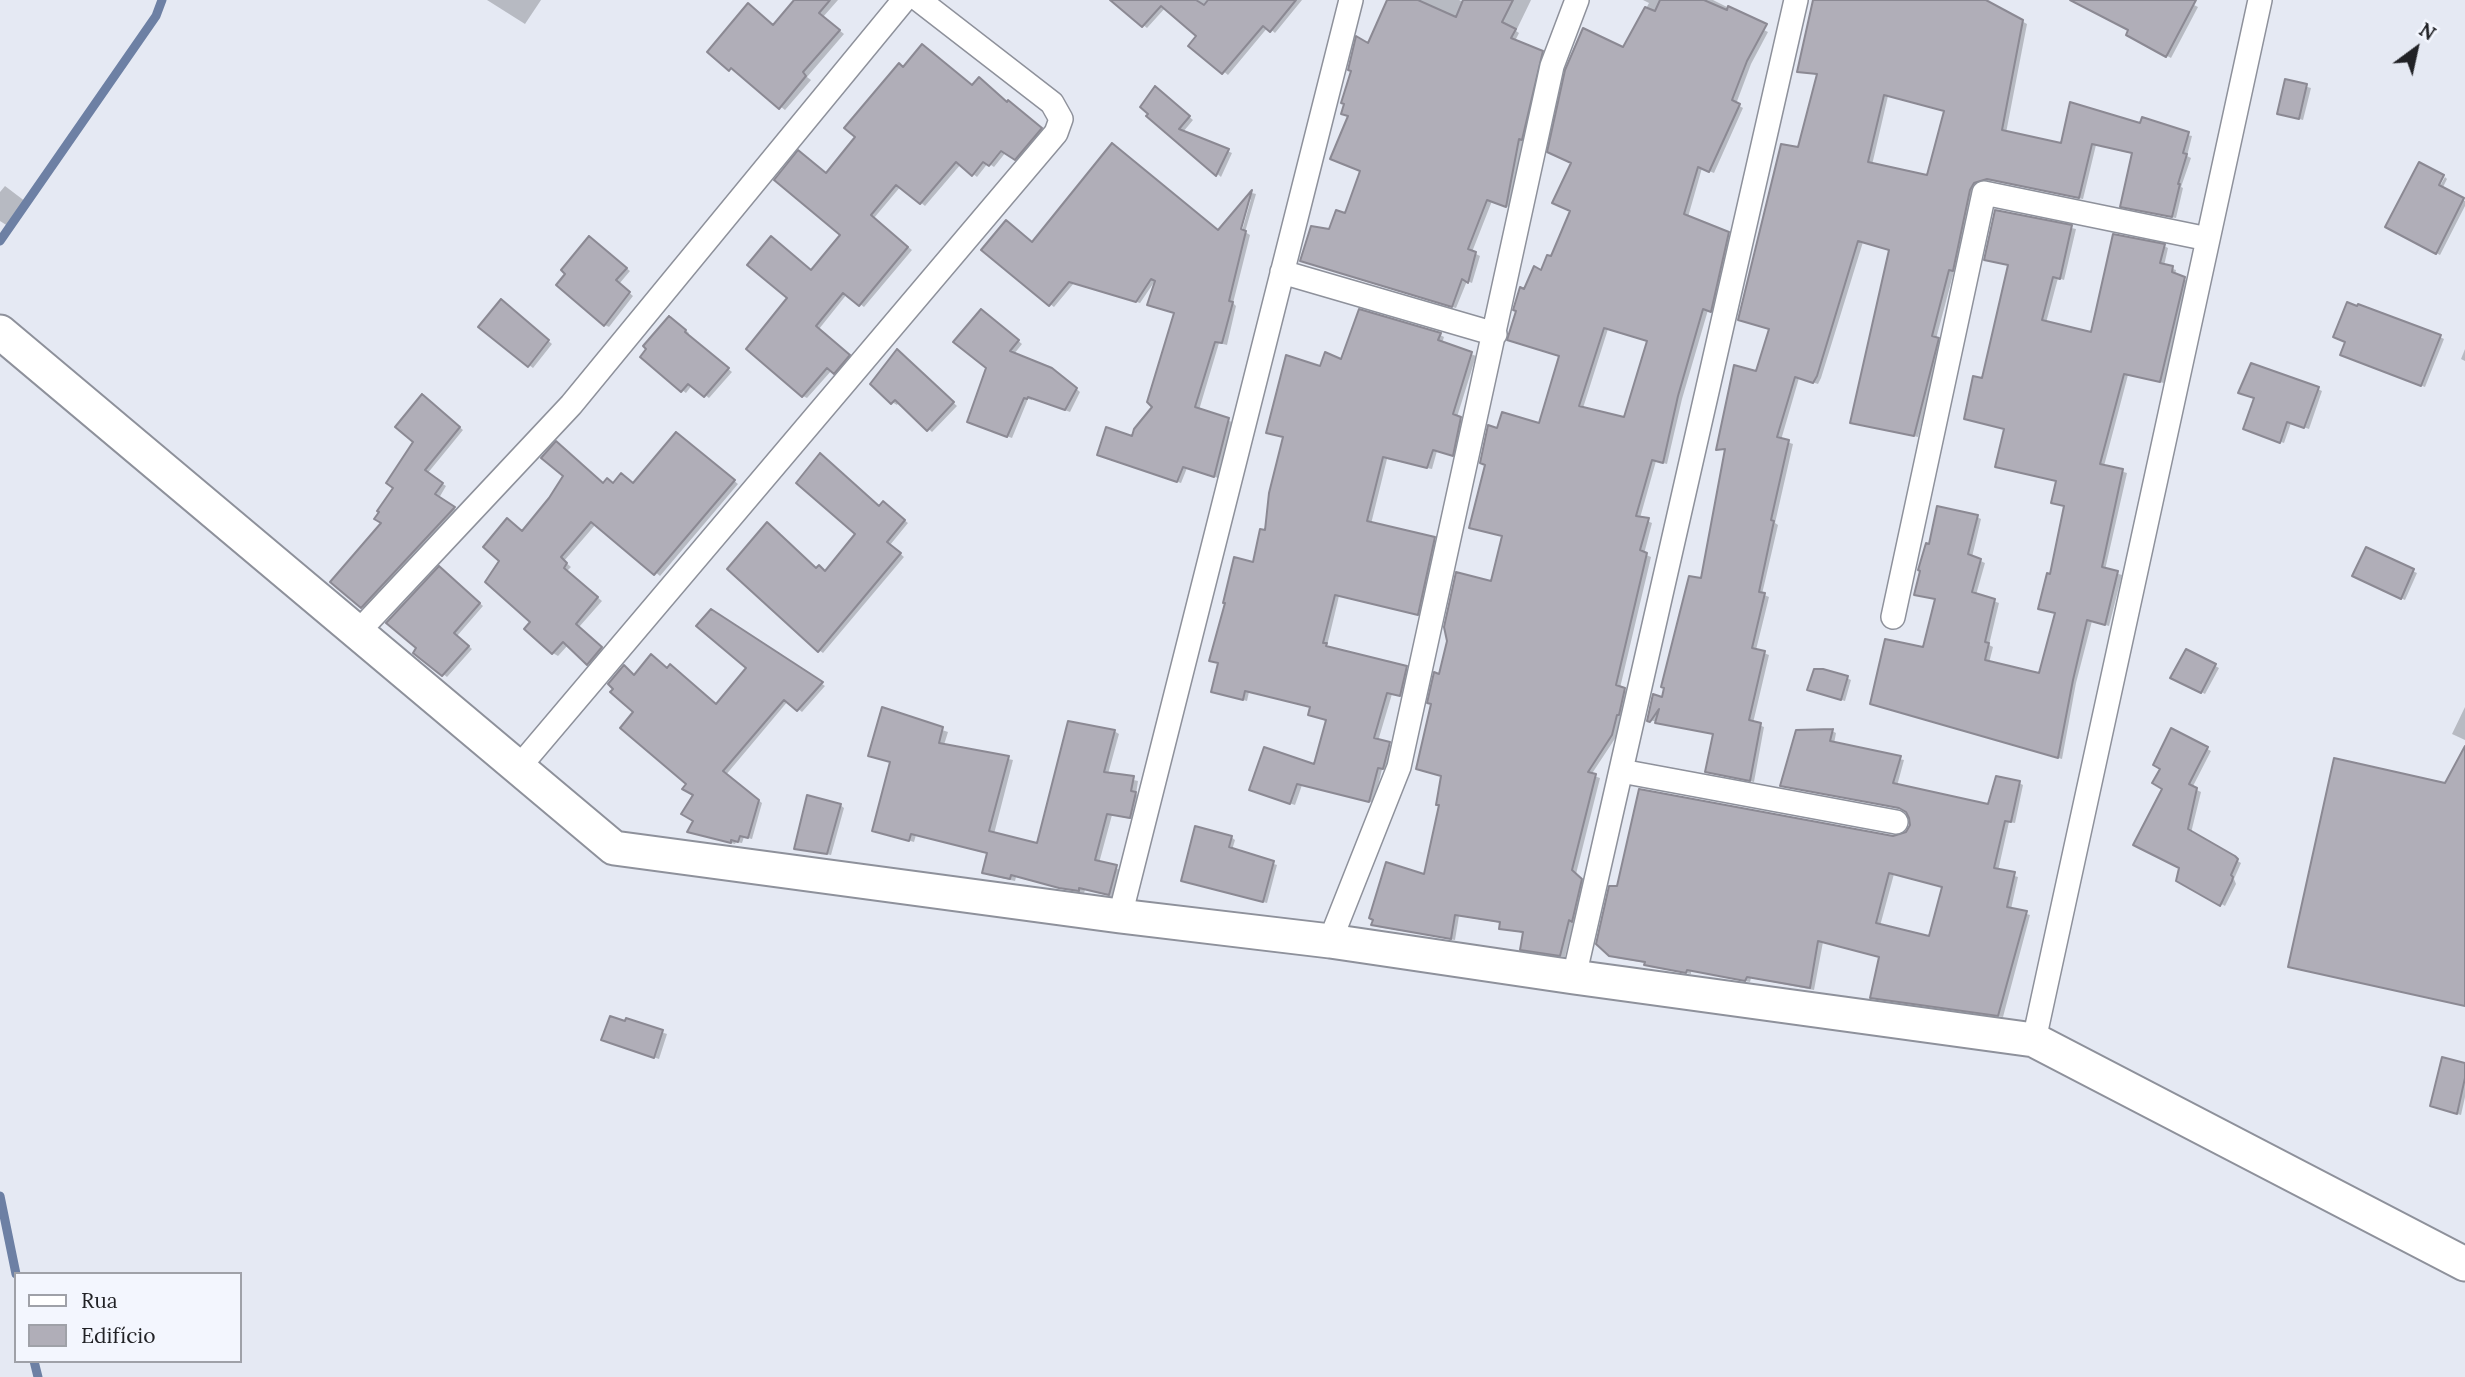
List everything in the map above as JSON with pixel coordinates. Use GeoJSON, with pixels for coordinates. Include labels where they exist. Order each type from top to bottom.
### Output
{"type":"FeatureCollection","features":[{"type":"Feature","properties":{"kind":"street"},"geometry":{"type":"LineString","coordinates":[[358,632],[571,405],[904,0]]}},
{"type":"Feature","properties":{"kind":"street"},"geometry":{"type":"LineString","coordinates":[[519,767],[1056,133],[1061,119],[1052,103],[919,0]]}},
{"type":"Feature","properties":{"kind":"street"},"geometry":{"type":"LineString","coordinates":[[1120,916],[1351,0]]}},
{"type":"Feature","properties":{"kind":"street"},"geometry":{"type":"LineString","coordinates":[[1330,941],[1399,767],[1552,66],[1577,0]]}},
{"type":"Feature","properties":{"kind":"street"},"geometry":{"type":"LineString","coordinates":[[1574,977],[1796,0]]}},
{"type":"Feature","properties":{"kind":"street"},"geometry":{"type":"LineString","coordinates":[[2034,1040],[2260,0]]}},
{"type":"Feature","properties":{"kind":"street"},"geometry":{"type":"LineString","coordinates":[[1893,617],[1984,193],[2208,239]]}},
{"type":"Feature","properties":{"kind":"street"},"geometry":{"type":"LineString","coordinates":[[1282,272],[1495,334]]}},
{"type":"Feature","properties":{"kind":"street"},"geometry":{"type":"LineString","coordinates":[[0,332],[614,848],[1120,916],[1330,941],[2034,1040],[2465,1264]]}},
{"type":"Feature","properties":{"kind":"street"},"geometry":{"type":"LineString","coordinates":[[1621,771],[1896,822]]}},
{"type":"Feature","properties":{"kind":"building"},"geometry":{"type":"Polygon","coordinates":[[[794,0],[830,0],[819,13],[840,30],[803,72],[806,76],[779,109],[731,68],[729,71],[707,52],[748,3],[773,25],[794,0]]]}},
{"type":"Feature","properties":{"kind":"building"},"geometry":{"type":"Polygon","coordinates":[[[1110,0],[1196,0],[1204,5],[1208,0],[1296,0],[1270,32],[1263,26],[1222,74],[1188,46],[1196,36],[1161,6],[1142,27],[1110,0]]]}},
{"type":"Feature","properties":{"kind":"building"},"geometry":{"type":"Polygon","coordinates":[[[1387,0],[1418,0],[1456,17],[1463,0],[1513,0],[1502,22],[1516,29],[1511,38],[1543,51],[1522,140],[1519,139],[1506,207],[1487,200],[1468,249],[1476,252],[1468,283],[1462,279],[1452,307],[1300,261],[1311,226],[1329,229],[1336,210],[1345,213],[1360,171],[1330,159],[1348,116],[1341,114],[1344,104],[1341,103],[1351,71],[1348,70],[1356,36],[1368,43],[1387,0]]]}},
{"type":"Feature","properties":{"kind":"building"},"geometry":{"type":"Polygon","coordinates":[[[1660,0],[1704,0],[1727,10],[1728,6],[1767,24],[1747,61],[1732,100],[1740,104],[1709,172],[1698,167],[1684,214],[1729,232],[1711,312],[1703,309],[1678,396],[1663,463],[1652,460],[1636,516],[1649,518],[1640,550],[1647,553],[1616,685],[1625,688],[1619,715],[1612,735],[1588,772],[1596,774],[1572,870],[1582,879],[1572,922],[1569,920],[1560,956],[1520,950],[1523,932],[1499,929],[1500,922],[1455,915],[1451,939],[1371,925],[1373,920],[1369,918],[1386,862],[1424,874],[1439,805],[1436,805],[1441,776],[1416,769],[1431,704],[1427,703],[1434,672],[1439,674],[1447,641],[1444,627],[1456,572],[1491,581],[1502,536],[1469,528],[1485,465],[1480,463],[1488,425],[1497,428],[1502,412],[1539,423],[1559,356],[1507,340],[1520,287],[1524,289],[1534,266],[1541,270],[1547,255],[1551,256],[1570,211],[1552,203],[1571,163],[1547,152],[1565,70],[1583,28],[1623,47],[1645,7],[1655,11],[1660,0]],[[1604,328],[1579,406],[1624,417],[1647,341],[1604,328]]]}},
{"type":"Feature","properties":{"kind":"building"},"geometry":{"type":"Polygon","coordinates":[[[1813,0],[1986,0],[2023,20],[2002,130],[2061,143],[2070,102],[2140,123],[2142,117],[2189,132],[2183,153],[2187,154],[2172,217],[2120,207],[2132,153],[2092,144],[2079,198],[1987,179],[1974,183],[1970,190],[1953,271],[1949,270],[1932,336],[1939,338],[1914,436],[1850,423],[1889,250],[1858,241],[1817,376],[1813,383],[1795,377],[1777,437],[1789,440],[1771,520],[1774,521],[1759,592],[1765,593],[1752,648],[1765,651],[1749,720],[1761,723],[1750,781],[1705,772],[1713,734],[1655,723],[1659,709],[1650,722],[1647,721],[1653,694],[1662,697],[1664,688],[1661,687],[1689,576],[1701,578],[1725,449],[1716,450],[1734,365],[1756,371],[1769,329],[1738,320],[1781,144],[1798,147],[1817,74],[1797,72],[1813,0]],[[1884,95],[1868,162],[1927,175],[1944,111],[1884,95]]]}},
{"type":"Feature","properties":{"kind":"building"},"geometry":{"type":"Polygon","coordinates":[[[2070,0],[2196,0],[2166,57],[2126,35],[2128,30],[2070,0]]]}},
{"type":"Feature","properties":{"kind":"building"},"geometry":{"type":"Polygon","coordinates":[[[922,44],[972,85],[979,77],[1042,128],[1015,160],[1001,151],[989,166],[983,162],[972,176],[956,162],[920,204],[896,185],[871,215],[908,247],[859,306],[843,293],[816,326],[850,355],[834,374],[827,368],[802,397],[746,349],[787,298],[747,265],[771,236],[811,270],[840,235],[774,180],[798,150],[826,173],[855,137],[844,128],[899,63],[903,67],[922,44]]]}},
{"type":"Feature","properties":{"kind":"building"},"geometry":{"type":"Polygon","coordinates":[[[2285,79],[2307,84],[2299,119],[2277,114],[2285,79]]]}},
{"type":"Feature","properties":{"kind":"building"},"geometry":{"type":"Polygon","coordinates":[[[1155,86],[1190,116],[1179,129],[1229,149],[1216,176],[1146,116],[1148,114],[1140,107],[1155,86]]]}},
{"type":"Feature","properties":{"kind":"building"},"geometry":{"type":"Polygon","coordinates":[[[1112,143],[1218,230],[1252,190],[1241,229],[1246,231],[1229,301],[1233,302],[1222,343],[1215,342],[1195,407],[1229,418],[1214,477],[1183,467],[1177,482],[1097,455],[1106,427],[1132,436],[1134,429],[1152,407],[1147,402],[1174,313],[1147,305],[1155,281],[1151,279],[1136,302],[1069,282],[1049,306],[981,250],[1006,220],[1032,242],[1112,143]]]}},
{"type":"Feature","properties":{"kind":"building"},"geometry":{"type":"Polygon","coordinates":[[[2419,162],[2444,175],[2439,185],[2464,198],[2436,254],[2385,227],[2419,162]]]}},
{"type":"Feature","properties":{"kind":"building"},"geometry":{"type":"Polygon","coordinates":[[[1995,210],[2072,225],[2060,279],[2053,277],[2042,320],[2091,332],[2113,234],[2165,244],[2160,263],[2173,266],[2172,272],[2185,277],[2160,382],[2124,374],[2100,464],[2123,469],[2102,567],[2118,571],[2105,625],[2087,620],[2058,758],[1870,704],[1885,639],[1923,647],[1935,599],[1914,595],[1920,571],[1918,570],[1926,543],[1929,544],[1937,506],[1978,515],[1968,554],[1981,559],[1972,592],[1995,599],[1985,642],[1989,643],[1985,660],[2039,673],[2055,613],[2038,609],[2047,573],[2050,574],[2064,506],[2051,503],[2056,481],[1995,467],[2004,429],[1964,419],[1973,376],[1982,378],[2008,265],[1984,260],[1995,210]]]}},
{"type":"Feature","properties":{"kind":"building"},"geometry":{"type":"Polygon","coordinates":[[[589,236],[627,268],[616,280],[630,292],[604,326],[556,285],[565,274],[561,270],[589,236]]]}},
{"type":"Feature","properties":{"kind":"building"},"geometry":{"type":"Polygon","coordinates":[[[501,299],[549,340],[528,367],[478,327],[501,299]]]}},
{"type":"Feature","properties":{"kind":"building"},"geometry":{"type":"Polygon","coordinates":[[[2347,302],[2441,335],[2421,386],[2340,355],[2345,342],[2333,337],[2347,302]]]}},
{"type":"Feature","properties":{"kind":"building"},"geometry":{"type":"Polygon","coordinates":[[[981,309],[1019,340],[1010,351],[1052,368],[1077,388],[1065,410],[1024,398],[1007,437],[967,422],[986,368],[953,342],[981,309]]]}},
{"type":"Feature","properties":{"kind":"building"},"geometry":{"type":"Polygon","coordinates":[[[1359,309],[1441,333],[1438,340],[1472,352],[1453,414],[1461,417],[1453,456],[1433,450],[1427,468],[1383,457],[1367,521],[1435,537],[1418,615],[1335,595],[1323,643],[1327,643],[1326,646],[1407,666],[1400,696],[1387,693],[1374,738],[1390,742],[1383,769],[1378,768],[1369,802],[1297,784],[1290,804],[1249,790],[1264,747],[1314,764],[1326,720],[1308,715],[1310,707],[1245,691],[1243,700],[1211,692],[1218,663],[1209,661],[1234,557],[1253,562],[1260,529],[1265,530],[1269,493],[1283,437],[1266,433],[1286,355],[1320,366],[1325,352],[1341,359],[1359,309]]]}},
{"type":"Feature","properties":{"kind":"building"},"geometry":{"type":"Polygon","coordinates":[[[669,316],[729,368],[704,397],[688,384],[681,392],[640,357],[646,349],[643,346],[669,316]]]}},
{"type":"Feature","properties":{"kind":"building"},"geometry":{"type":"Polygon","coordinates":[[[897,349],[954,402],[927,431],[895,400],[891,404],[870,384],[897,349]]]}},
{"type":"Feature","properties":{"kind":"building"},"geometry":{"type":"Polygon","coordinates":[[[2251,363],[2319,387],[2304,428],[2287,422],[2280,443],[2243,429],[2254,398],[2238,393],[2251,363]]]}},
{"type":"Feature","properties":{"kind":"building"},"geometry":{"type":"Polygon","coordinates":[[[422,394],[460,427],[425,470],[443,483],[435,494],[455,507],[361,608],[330,582],[381,523],[374,519],[393,488],[386,483],[413,442],[395,427],[422,394]]]}},
{"type":"Feature","properties":{"kind":"building"},"geometry":{"type":"Polygon","coordinates":[[[676,432],[735,480],[654,575],[591,522],[561,557],[567,563],[564,568],[598,597],[576,624],[602,647],[587,665],[563,642],[552,654],[524,629],[530,622],[485,582],[499,561],[483,547],[507,518],[522,531],[549,498],[563,476],[541,458],[556,441],[603,483],[607,478],[613,483],[621,473],[633,483],[676,432]]]}},
{"type":"Feature","properties":{"kind":"building"},"geometry":{"type":"Polygon","coordinates":[[[820,453],[879,506],[883,501],[905,520],[887,542],[901,553],[818,652],[727,569],[767,522],[816,568],[819,565],[825,571],[855,534],[796,483],[820,453]]]}},
{"type":"Feature","properties":{"kind":"building"},"geometry":{"type":"Polygon","coordinates":[[[2366,547],[2414,569],[2401,599],[2352,576],[2366,547]]]}},
{"type":"Feature","properties":{"kind":"building"},"geometry":{"type":"Polygon","coordinates":[[[439,566],[480,603],[454,633],[469,646],[442,676],[413,653],[416,648],[386,623],[439,566]]]}},
{"type":"Feature","properties":{"kind":"building"},"geometry":{"type":"Polygon","coordinates":[[[711,609],[823,682],[797,711],[784,700],[723,771],[759,800],[748,838],[740,836],[738,842],[731,840],[731,843],[687,832],[693,821],[681,814],[693,795],[682,789],[686,784],[620,728],[633,712],[610,692],[613,689],[608,684],[624,665],[634,675],[651,654],[667,668],[670,664],[716,704],[746,668],[696,626],[711,609]]]}},
{"type":"Feature","properties":{"kind":"building"},"geometry":{"type":"Polygon","coordinates":[[[2186,649],[2216,664],[2201,693],[2170,678],[2186,649]]]}},
{"type":"Feature","properties":{"kind":"building"},"geometry":{"type":"Polygon","coordinates":[[[1814,669],[1848,676],[1841,700],[1807,690],[1814,669]]]}},
{"type":"Feature","properties":{"kind":"building"},"geometry":{"type":"Polygon","coordinates":[[[882,707],[943,727],[939,743],[1009,756],[989,831],[1037,843],[1068,721],[1115,730],[1104,772],[1134,776],[1131,791],[1136,792],[1130,818],[1107,814],[1095,860],[1117,865],[1109,895],[1079,888],[1079,891],[1059,888],[1011,875],[1010,879],[982,873],[987,853],[911,834],[909,841],[872,831],[890,762],[868,756],[882,707]]]}},
{"type":"Feature","properties":{"kind":"building"},"geometry":{"type":"Polygon","coordinates":[[[2171,728],[2208,747],[2189,784],[2197,788],[2188,829],[2238,859],[2231,875],[2232,881],[2220,906],[2176,881],[2179,868],[2133,845],[2162,789],[2152,783],[2160,769],[2153,765],[2171,728]]]}},
{"type":"Feature","properties":{"kind":"building"},"geometry":{"type":"Polygon","coordinates":[[[1833,729],[1830,741],[1901,756],[1893,783],[1988,804],[1996,776],[2020,781],[2011,822],[2005,821],[1994,868],[2015,872],[2007,907],[2027,911],[1998,1016],[1870,998],[1879,957],[1818,941],[1810,988],[1747,977],[1745,981],[1644,965],[1645,962],[1609,956],[1596,944],[1609,886],[1617,886],[1639,789],[1893,836],[1906,832],[1910,825],[1909,818],[1906,812],[1899,808],[1780,786],[1796,730],[1833,729]],[[1889,873],[1876,923],[1929,936],[1942,887],[1889,873]]]}},
{"type":"Feature","properties":{"kind":"building"},"geometry":{"type":"Polygon","coordinates":[[[2465,746],[2465,1006],[2288,967],[2334,758],[2445,783],[2465,746]]]}},
{"type":"Feature","properties":{"kind":"building"},"geometry":{"type":"Polygon","coordinates":[[[807,795],[841,804],[827,854],[794,849],[807,795]]]}},
{"type":"Feature","properties":{"kind":"building"},"geometry":{"type":"Polygon","coordinates":[[[1195,826],[1232,836],[1229,847],[1274,861],[1263,902],[1181,881],[1195,826]]]}},
{"type":"Feature","properties":{"kind":"building"},"geometry":{"type":"Polygon","coordinates":[[[610,1016],[625,1021],[626,1018],[663,1030],[654,1058],[601,1040],[610,1016]]]}},
{"type":"Feature","properties":{"kind":"building"},"geometry":{"type":"Polygon","coordinates":[[[2442,1057],[2465,1063],[2465,1078],[2457,1114],[2430,1106],[2442,1057]]]}},
{"type":"Feature","properties":{"kind":"waterway"},"geometry":{"type":"LineString","coordinates":[[0,241],[156,16],[162,0]]}},
{"type":"Feature","properties":{"kind":"waterway"},"geometry":{"type":"LineString","coordinates":[[0,1196],[16,1272]]}},
{"type":"Feature","properties":{"kind":"waterway"},"geometry":{"type":"LineString","coordinates":[[34,1363],[38,1377]]}}]}
